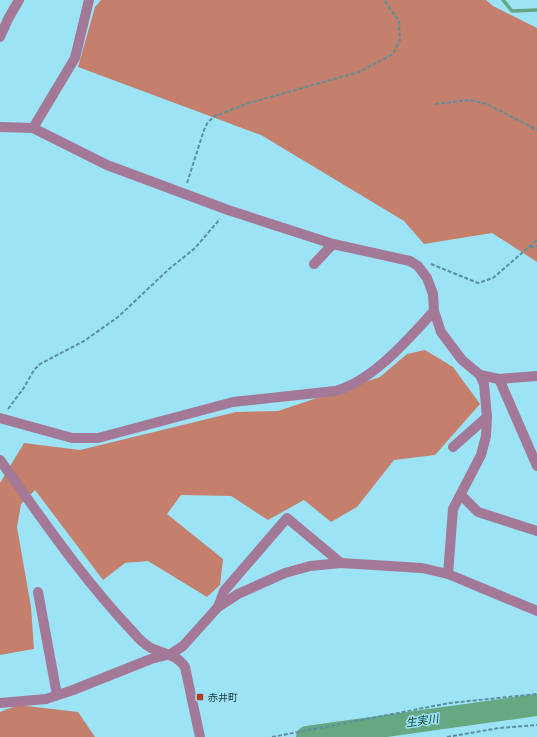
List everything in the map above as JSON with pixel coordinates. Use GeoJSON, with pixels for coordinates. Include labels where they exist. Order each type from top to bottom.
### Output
{"type":"FeatureCollection","features":[{"type":"Feature","properties":{"kind":"street"},"geometry":{"type":"LineString","coordinates":[[0,37],[8,19],[20,0]]}},
{"type":"Feature","properties":{"kind":"street"},"geometry":{"type":"LineString","coordinates":[[33,128],[75,58],[89,0]]}},
{"type":"Feature","properties":{"kind":"street"},"geometry":{"type":"LineString","coordinates":[[0,127],[33,128],[107,165],[228,210],[333,244],[410,261],[418,266],[427,278],[433,294],[434,311],[441,332],[462,360],[480,375],[484,384],[487,416],[486,436],[480,455],[453,509],[448,574]]}},
{"type":"Feature","properties":{"kind":"street"},"geometry":{"type":"LineString","coordinates":[[314,264],[333,244]]}},
{"type":"Feature","properties":{"kind":"street"},"geometry":{"type":"LineString","coordinates":[[1,418],[72,438],[98,438],[233,402],[335,391],[347,388],[362,379],[401,346],[434,311]]}},
{"type":"Feature","properties":{"kind":"street"},"geometry":{"type":"LineString","coordinates":[[480,375],[499,379],[537,376]]}},
{"type":"Feature","properties":{"kind":"street"},"geometry":{"type":"LineString","coordinates":[[499,379],[537,466]]}},
{"type":"Feature","properties":{"kind":"street"},"geometry":{"type":"LineString","coordinates":[[453,447],[487,416]]}},
{"type":"Feature","properties":{"kind":"street"},"geometry":{"type":"LineString","coordinates":[[0,460],[89,580],[132,632],[151,648],[171,654],[181,661],[184,667],[200,737]]}},
{"type":"Feature","properties":{"kind":"street"},"geometry":{"type":"LineString","coordinates":[[461,495],[478,512],[537,531]]}},
{"type":"Feature","properties":{"kind":"street"},"geometry":{"type":"LineString","coordinates":[[218,607],[224,591],[286,518],[341,563]]}},
{"type":"Feature","properties":{"kind":"street"},"geometry":{"type":"LineString","coordinates":[[0,703],[46,699],[151,659],[171,654],[183,646],[218,607],[252,587],[284,573],[310,566],[341,563],[422,568],[448,574],[537,611]]}},
{"type":"Feature","properties":{"kind":"street"},"geometry":{"type":"LineString","coordinates":[[38,592],[57,695]]}},
{"type":"Feature","properties":{"kind":"path"},"geometry":{"type":"LineString","coordinates":[[184,194],[204,130],[208,122],[215,116],[249,103],[359,72],[393,54],[400,40],[399,21],[384,0]]}},
{"type":"Feature","properties":{"kind":"path"},"geometry":{"type":"LineString","coordinates":[[435,104],[470,100],[487,104],[537,130]]}},
{"type":"Feature","properties":{"kind":"path"},"geometry":{"type":"LineString","coordinates":[[1,418],[23,389],[34,370],[40,364],[84,341],[118,317],[169,269],[195,248],[228,210]]}},
{"type":"Feature","properties":{"kind":"path"},"geometry":{"type":"LineString","coordinates":[[418,266],[424,263],[431,264],[478,283],[493,278],[537,240]]}},
{"type":"Feature","properties":{"kind":"path"},"geometry":{"type":"LineString","coordinates":[[529,247],[537,246]]}},
{"type":"Feature","properties":{"kind":"path"},"geometry":{"type":"LineString","coordinates":[[272,737],[450,703],[537,694]]}},
{"type":"Feature","properties":{"kind":"path"},"geometry":{"type":"LineString","coordinates":[[447,737],[499,728],[537,725]]}},
{"type":"Feature","properties":{"kind":"shaded area"},"geometry":{"type":"Polygon","coordinates":[[[101,0],[486,0],[493,6],[537,28],[537,262],[492,233],[424,244],[404,221],[261,135],[78,67],[95,7],[101,0]]]}},
{"type":"Feature","properties":{"kind":"shaded area"},"geometry":{"type":"Polygon","coordinates":[[[425,350],[453,367],[480,404],[435,455],[394,460],[357,507],[331,522],[304,500],[268,520],[231,496],[181,495],[167,514],[223,559],[220,585],[207,597],[148,561],[125,563],[103,580],[35,490],[21,504],[17,527],[31,607],[34,649],[0,655],[0,483],[24,443],[80,450],[236,412],[278,411],[380,377],[407,354],[425,350]]]}},
{"type":"Feature","properties":{"kind":"shaded area"},"geometry":{"type":"Polygon","coordinates":[[[18,705],[78,712],[95,737],[0,737],[0,712],[18,705]]]}},
{"type":"Feature","properties":{"kind":"waterway"},"geometry":{"type":"LineString","coordinates":[[503,0],[512,11],[537,10]]}},
{"type":"Feature","properties":{"kind":"waterway","name":"生実川"},"geometry":{"type":"LineString","coordinates":[[307,737],[537,705]]}},
{"type":"Feature","properties":{"kind":"place","name":"赤井町"},"geometry":{"type":"Point","coordinates":[200,697]}}]}
